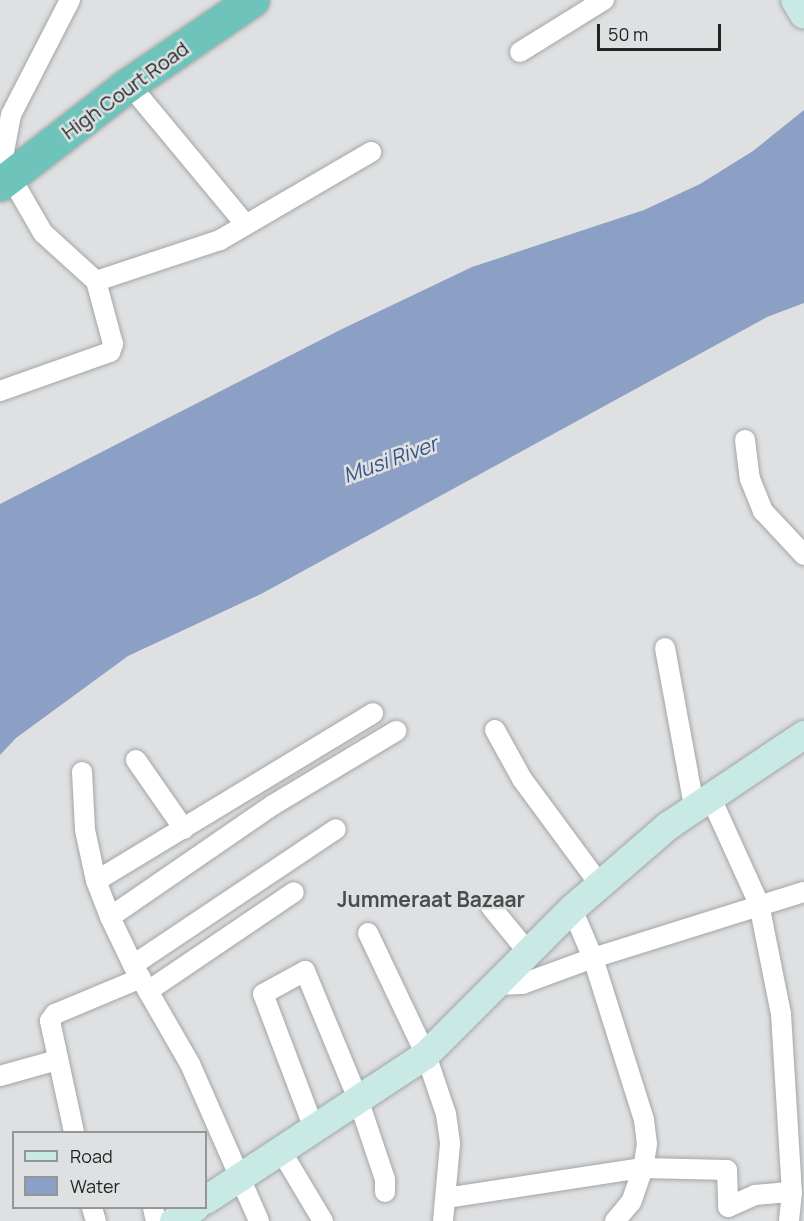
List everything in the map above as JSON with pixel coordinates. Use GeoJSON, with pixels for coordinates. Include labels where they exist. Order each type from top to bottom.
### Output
{"type":"FeatureCollection","features":[{"type":"Feature","properties":{"kind":"highway","name":"High Court Road"},"geometry":{"type":"LineString","coordinates":[[3,172],[227,0]]}},
{"type":"Feature","properties":{"kind":"highway","name":"High Court Road"},"geometry":{"type":"LineString","coordinates":[[3,172],[252,0]]}},
{"type":"Feature","properties":{"kind":"main road"},"geometry":{"type":"LineString","coordinates":[[795,0],[804,15]]}},
{"type":"Feature","properties":{"kind":"main road"},"geometry":{"type":"LineString","coordinates":[[207,1199],[313,1126],[426,1055],[572,909],[702,801],[804,735]]}},
{"type":"Feature","properties":{"kind":"main road"},"geometry":{"type":"LineString","coordinates":[[174,1221],[193,1209]]}},
{"type":"Feature","properties":{"kind":"street"},"geometry":{"type":"LineString","coordinates":[[0,391],[110,352],[113,344],[96,281],[43,234],[3,172],[11,115],[70,0]]}},
{"type":"Feature","properties":{"kind":"street"},"geometry":{"type":"LineString","coordinates":[[520,52],[604,0]]}},
{"type":"Feature","properties":{"kind":"street"},"geometry":{"type":"LineString","coordinates":[[129,84],[246,225]]}},
{"type":"Feature","properties":{"kind":"street"},"geometry":{"type":"LineString","coordinates":[[96,281],[220,240],[371,152]]}},
{"type":"Feature","properties":{"kind":"street"},"geometry":{"type":"LineString","coordinates":[[745,440],[750,479],[763,511],[804,555]]}},
{"type":"Feature","properties":{"kind":"street"},"geometry":{"type":"LineString","coordinates":[[665,648],[702,801],[759,904],[781,1014],[792,1192],[789,1221]]}},
{"type":"Feature","properties":{"kind":"street"},"geometry":{"type":"LineString","coordinates":[[96,881],[372,713]]}},
{"type":"Feature","properties":{"kind":"street"},"geometry":{"type":"LineString","coordinates":[[495,730],[522,778],[602,886]]}},
{"type":"Feature","properties":{"kind":"street"},"geometry":{"type":"LineString","coordinates":[[110,917],[273,805],[396,731]]}},
{"type":"Feature","properties":{"kind":"street"},"geometry":{"type":"LineString","coordinates":[[136,760],[184,829]]}},
{"type":"Feature","properties":{"kind":"street"},"geometry":{"type":"LineString","coordinates":[[82,772],[85,830],[96,881],[110,917],[141,978],[190,1064],[259,1221]]}},
{"type":"Feature","properties":{"kind":"street"},"geometry":{"type":"LineString","coordinates":[[141,978],[336,829]]}},
{"type":"Feature","properties":{"kind":"street"},"geometry":{"type":"LineString","coordinates":[[74,1131],[49,1030],[55,1014],[141,978],[294,891]]}},
{"type":"Feature","properties":{"kind":"street"},"geometry":{"type":"LineString","coordinates":[[495,985],[522,984],[593,958],[759,904],[804,892]]}},
{"type":"Feature","properties":{"kind":"street"},"geometry":{"type":"LineString","coordinates":[[491,907],[528,952]]}},
{"type":"Feature","properties":{"kind":"street"},"geometry":{"type":"LineString","coordinates":[[572,909],[593,958],[644,1120],[647,1144],[643,1168],[631,1202],[615,1221]]}},
{"type":"Feature","properties":{"kind":"street"},"geometry":{"type":"LineString","coordinates":[[368,933],[426,1055],[446,1114],[450,1144],[444,1221]]}},
{"type":"Feature","properties":{"kind":"street"},"geometry":{"type":"LineString","coordinates":[[313,1126],[262,994],[305,971],[358,1099],[385,1179],[385,1192]]}},
{"type":"Feature","properties":{"kind":"street"},"geometry":{"type":"LineString","coordinates":[[0,1076],[57,1060]]}},
{"type":"Feature","properties":{"kind":"street"},"geometry":{"type":"LineString","coordinates":[[280,1149],[323,1221]]}},
{"type":"Feature","properties":{"kind":"street"},"geometry":{"type":"LineString","coordinates":[[446,1198],[643,1168],[727,1170],[728,1207],[755,1195],[792,1192]]}},
{"type":"Feature","properties":{"kind":"water","name":"Musi River"},"geometry":{"type":"Polygon","coordinates":[[[804,110],[804,303],[767,317],[261,594],[128,656],[16,738],[0,755],[0,504],[342,329],[472,267],[644,210],[700,184],[753,151],[804,110]]]}},
{"type":"Feature","properties":{"kind":"district","name":"Jummeraat Bazaar"},"geometry":{"type":"Point","coordinates":[431,899]}}]}
